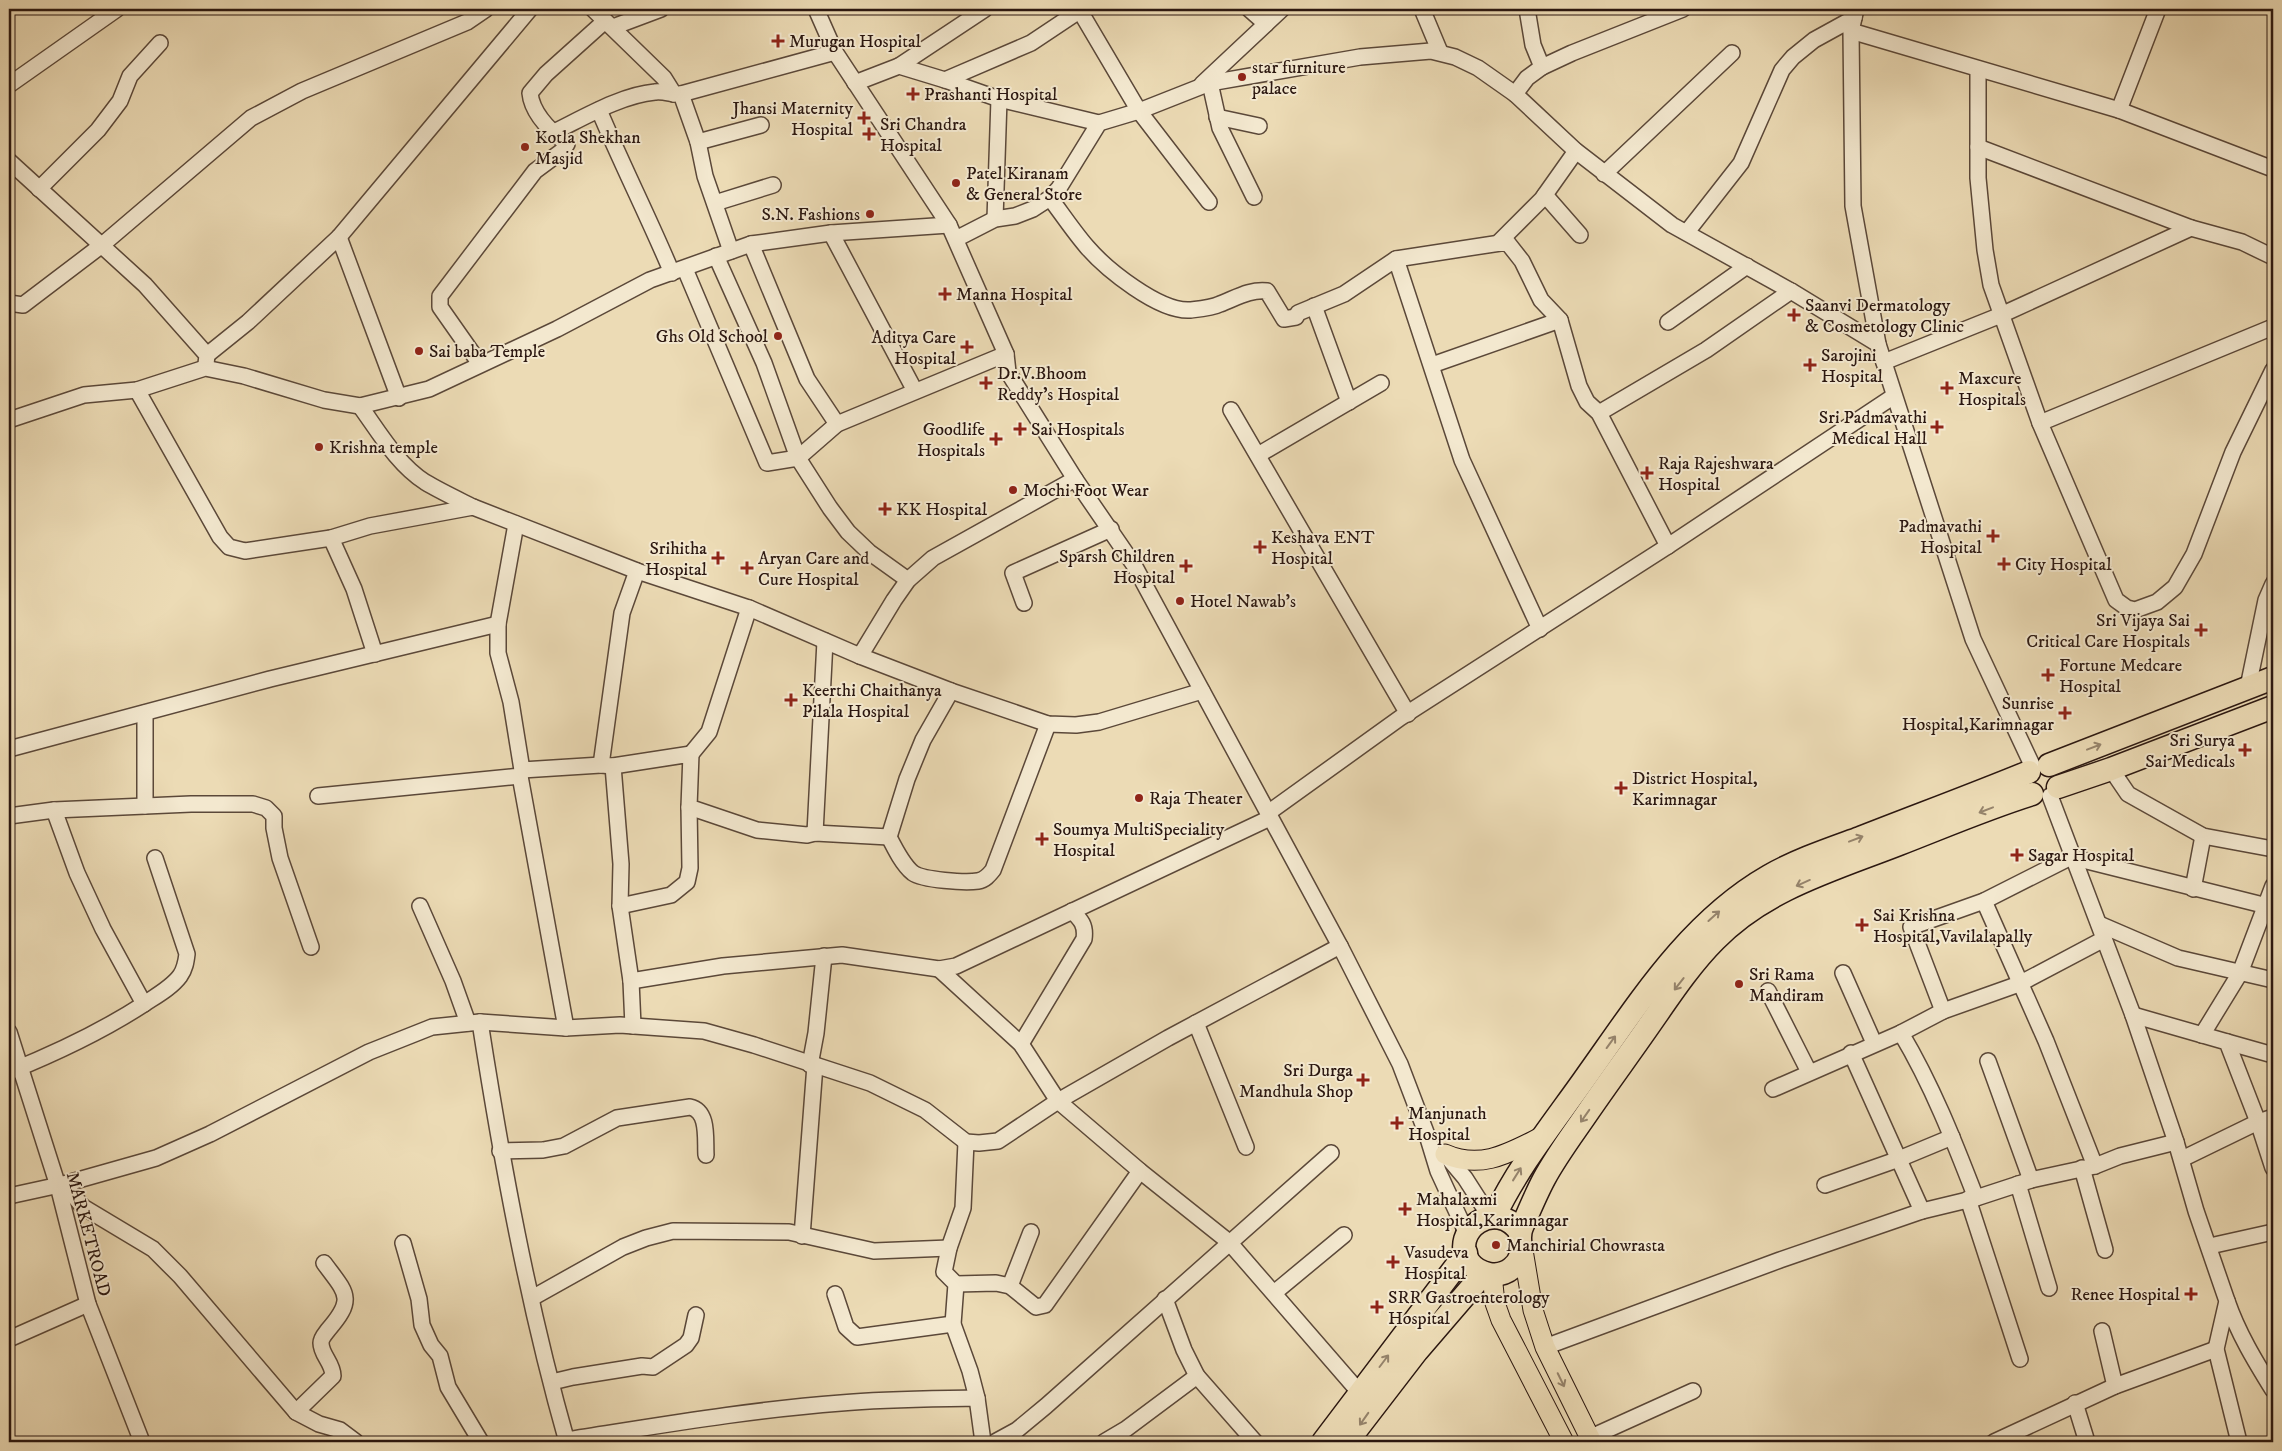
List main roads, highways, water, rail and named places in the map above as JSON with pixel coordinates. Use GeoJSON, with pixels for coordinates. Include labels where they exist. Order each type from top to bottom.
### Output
{"type":"FeatureCollection","features":[{"type":"Feature","properties":{"kind":"highway"},"geometry":{"type":"LineString","coordinates":[[1492,1217],[1515,1177],[1542,1137],[1662,972],[1692,937],[1722,909],[1769,876],[1812,856],[2273,678]]}},
{"type":"Feature","properties":{"kind":"highway"},"geometry":{"type":"LineString","coordinates":[[1466,1243],[1469,1261],[1488,1274],[1502,1274],[1512,1268],[1519,1260],[1521,1241],[1544,1179],[1566,1143],[1685,976],[1715,939],[1739,918],[1767,899],[1807,880],[2112,769],[2273,707]]}},
{"type":"Feature","properties":{"kind":"highway"},"geometry":{"type":"LineString","coordinates":[[2037,768],[2026,783],[2047,792]]}},
{"type":"Feature","properties":{"kind":"highway"},"geometry":{"type":"LineString","coordinates":[[2037,768],[2057,772],[2060,782],[2047,792]]}},
{"type":"Feature","properties":{"kind":"highway"},"geometry":{"type":"LineString","coordinates":[[1323,1442],[1466,1243],[1474,1225],[1492,1217],[1508,1220],[1521,1241]]}},
{"type":"Feature","properties":{"kind":"highway"},"geometry":{"type":"LineString","coordinates":[[1347,1442],[1417,1351],[1488,1274]]}},
{"type":"Feature","properties":{"kind":"main road"},"geometry":{"type":"LineString","coordinates":[[1445,1154],[1460,1161],[1485,1160],[1501,1156],[1542,1137]]}},
{"type":"Feature","properties":{"kind":"main road"},"geometry":{"type":"LineString","coordinates":[[1521,1241],[1533,1310],[1545,1347],[1590,1440]]}},
{"type":"Feature","properties":{"kind":"main road"},"geometry":{"type":"LineString","coordinates":[[1488,1274],[1501,1320],[1564,1442]]}},
{"type":"Feature","properties":{"kind":"place","name":"Murugan Hospital"},"geometry":{"type":"Point","coordinates":[778,41]}},
{"type":"Feature","properties":{"kind":"place","name":"star furniture palace"},"geometry":{"type":"Point","coordinates":[1242,77]}},
{"type":"Feature","properties":{"kind":"place","name":"Prashanti Hospital"},"geometry":{"type":"Point","coordinates":[913,94]}},
{"type":"Feature","properties":{"kind":"place","name":"Jhansi Maternity Hospital"},"geometry":{"type":"Point","coordinates":[864,118]}},
{"type":"Feature","properties":{"kind":"place","name":"Sri Chandra Hospital"},"geometry":{"type":"Point","coordinates":[869,134]}},
{"type":"Feature","properties":{"kind":"place","name":"Kotla Shekhan Masjid"},"geometry":{"type":"Point","coordinates":[525,147]}},
{"type":"Feature","properties":{"kind":"place","name":"Patel Kiranam & General Store"},"geometry":{"type":"Point","coordinates":[956,183]}},
{"type":"Feature","properties":{"kind":"place","name":"S.N. Fashions"},"geometry":{"type":"Point","coordinates":[870,214]}},
{"type":"Feature","properties":{"kind":"place","name":"Manna Hospital"},"geometry":{"type":"Point","coordinates":[945,294]}},
{"type":"Feature","properties":{"kind":"place","name":"Saanvi Dermatology & Cosmetology Clinic"},"geometry":{"type":"Point","coordinates":[1794,315]}},
{"type":"Feature","properties":{"kind":"place","name":"Ghs Old School"},"geometry":{"type":"Point","coordinates":[778,336]}},
{"type":"Feature","properties":{"kind":"place","name":"Aditya Care Hospital"},"geometry":{"type":"Point","coordinates":[967,347]}},
{"type":"Feature","properties":{"kind":"place","name":"Sai baba Temple"},"geometry":{"type":"Point","coordinates":[419,351]}},
{"type":"Feature","properties":{"kind":"place","name":"Sarojini Hospital"},"geometry":{"type":"Point","coordinates":[1810,365]}},
{"type":"Feature","properties":{"kind":"place","name":"Dr.V.Bhoom Reddy's Hospital"},"geometry":{"type":"Point","coordinates":[986,383]}},
{"type":"Feature","properties":{"kind":"place","name":"Maxcure Hospitals"},"geometry":{"type":"Point","coordinates":[1947,388]}},
{"type":"Feature","properties":{"kind":"place","name":"Sri Padmavathi Medical Hall"},"geometry":{"type":"Point","coordinates":[1937,427]}},
{"type":"Feature","properties":{"kind":"place","name":"Sai Hospitals"},"geometry":{"type":"Point","coordinates":[1020,429]}},
{"type":"Feature","properties":{"kind":"place","name":"Goodlife Hospitals"},"geometry":{"type":"Point","coordinates":[996,439]}},
{"type":"Feature","properties":{"kind":"place","name":"Krishna temple"},"geometry":{"type":"Point","coordinates":[319,447]}},
{"type":"Feature","properties":{"kind":"place","name":"Raja Rajeshwara Hospital"},"geometry":{"type":"Point","coordinates":[1647,473]}},
{"type":"Feature","properties":{"kind":"place","name":"Mochi Foot Wear"},"geometry":{"type":"Point","coordinates":[1013,490]}},
{"type":"Feature","properties":{"kind":"place","name":"KK Hospital"},"geometry":{"type":"Point","coordinates":[885,509]}},
{"type":"Feature","properties":{"kind":"place","name":"Padmavathi Hospital"},"geometry":{"type":"Point","coordinates":[1993,536]}},
{"type":"Feature","properties":{"kind":"place","name":"Keshava ENT Hospital"},"geometry":{"type":"Point","coordinates":[1260,547]}},
{"type":"Feature","properties":{"kind":"place","name":"Srihitha Hospital"},"geometry":{"type":"Point","coordinates":[718,558]}},
{"type":"Feature","properties":{"kind":"place","name":"City Hospital"},"geometry":{"type":"Point","coordinates":[2004,564]}},
{"type":"Feature","properties":{"kind":"place","name":"Sparsh Children Hospital"},"geometry":{"type":"Point","coordinates":[1186,566]}},
{"type":"Feature","properties":{"kind":"place","name":"Aryan Care and Cure Hospital"},"geometry":{"type":"Point","coordinates":[747,568]}},
{"type":"Feature","properties":{"kind":"place","name":"Hotel Nawab's"},"geometry":{"type":"Point","coordinates":[1180,601]}},
{"type":"Feature","properties":{"kind":"place","name":"Sri Vijaya Sai Critical Care Hospitals"},"geometry":{"type":"Point","coordinates":[2201,630]}},
{"type":"Feature","properties":{"kind":"place","name":"Fortune Medcare Hospital"},"geometry":{"type":"Point","coordinates":[2048,675]}},
{"type":"Feature","properties":{"kind":"place","name":"Keerthi Chaithanya Pilala Hospital"},"geometry":{"type":"Point","coordinates":[791,700]}},
{"type":"Feature","properties":{"kind":"place","name":"Sunrise Hospital,Karimnagar"},"geometry":{"type":"Point","coordinates":[2065,713]}},
{"type":"Feature","properties":{"kind":"place","name":"Sri Surya Sai Medicals"},"geometry":{"type":"Point","coordinates":[2245,750]}},
{"type":"Feature","properties":{"kind":"place","name":"District Hospital, Karimnagar"},"geometry":{"type":"Point","coordinates":[1621,788]}},
{"type":"Feature","properties":{"kind":"place","name":"Raja Theater"},"geometry":{"type":"Point","coordinates":[1139,798]}},
{"type":"Feature","properties":{"kind":"place","name":"Soumya MultiSpeciality Hospital"},"geometry":{"type":"Point","coordinates":[1042,839]}},
{"type":"Feature","properties":{"kind":"place","name":"Sagar Hospital"},"geometry":{"type":"Point","coordinates":[2017,855]}},
{"type":"Feature","properties":{"kind":"place","name":"Sai Krishna Hospital,Vavilalapally"},"geometry":{"type":"Point","coordinates":[1862,925]}},
{"type":"Feature","properties":{"kind":"place","name":"Sri Rama Mandiram"},"geometry":{"type":"Point","coordinates":[1739,984]}},
{"type":"Feature","properties":{"kind":"place","name":"Sri Durga Mandhula Shop"},"geometry":{"type":"Point","coordinates":[1363,1080]}},
{"type":"Feature","properties":{"kind":"place","name":"Manjunath Hospital"},"geometry":{"type":"Point","coordinates":[1397,1123]}},
{"type":"Feature","properties":{"kind":"place","name":"Mahalaxmi Hospital,Karimnagar"},"geometry":{"type":"Point","coordinates":[1405,1209]}},
{"type":"Feature","properties":{"kind":"place","name":"Manchirial Chowrasta"},"geometry":{"type":"Point","coordinates":[1496,1245]}},
{"type":"Feature","properties":{"kind":"place","name":"Vasudeva Hospital"},"geometry":{"type":"Point","coordinates":[1393,1262]}},
{"type":"Feature","properties":{"kind":"place","name":"Renee Hospital"},"geometry":{"type":"Point","coordinates":[2191,1294]}},
{"type":"Feature","properties":{"kind":"place","name":"SRR Gastroenterology Hospital"},"geometry":{"type":"Point","coordinates":[1377,1307]}}]}
